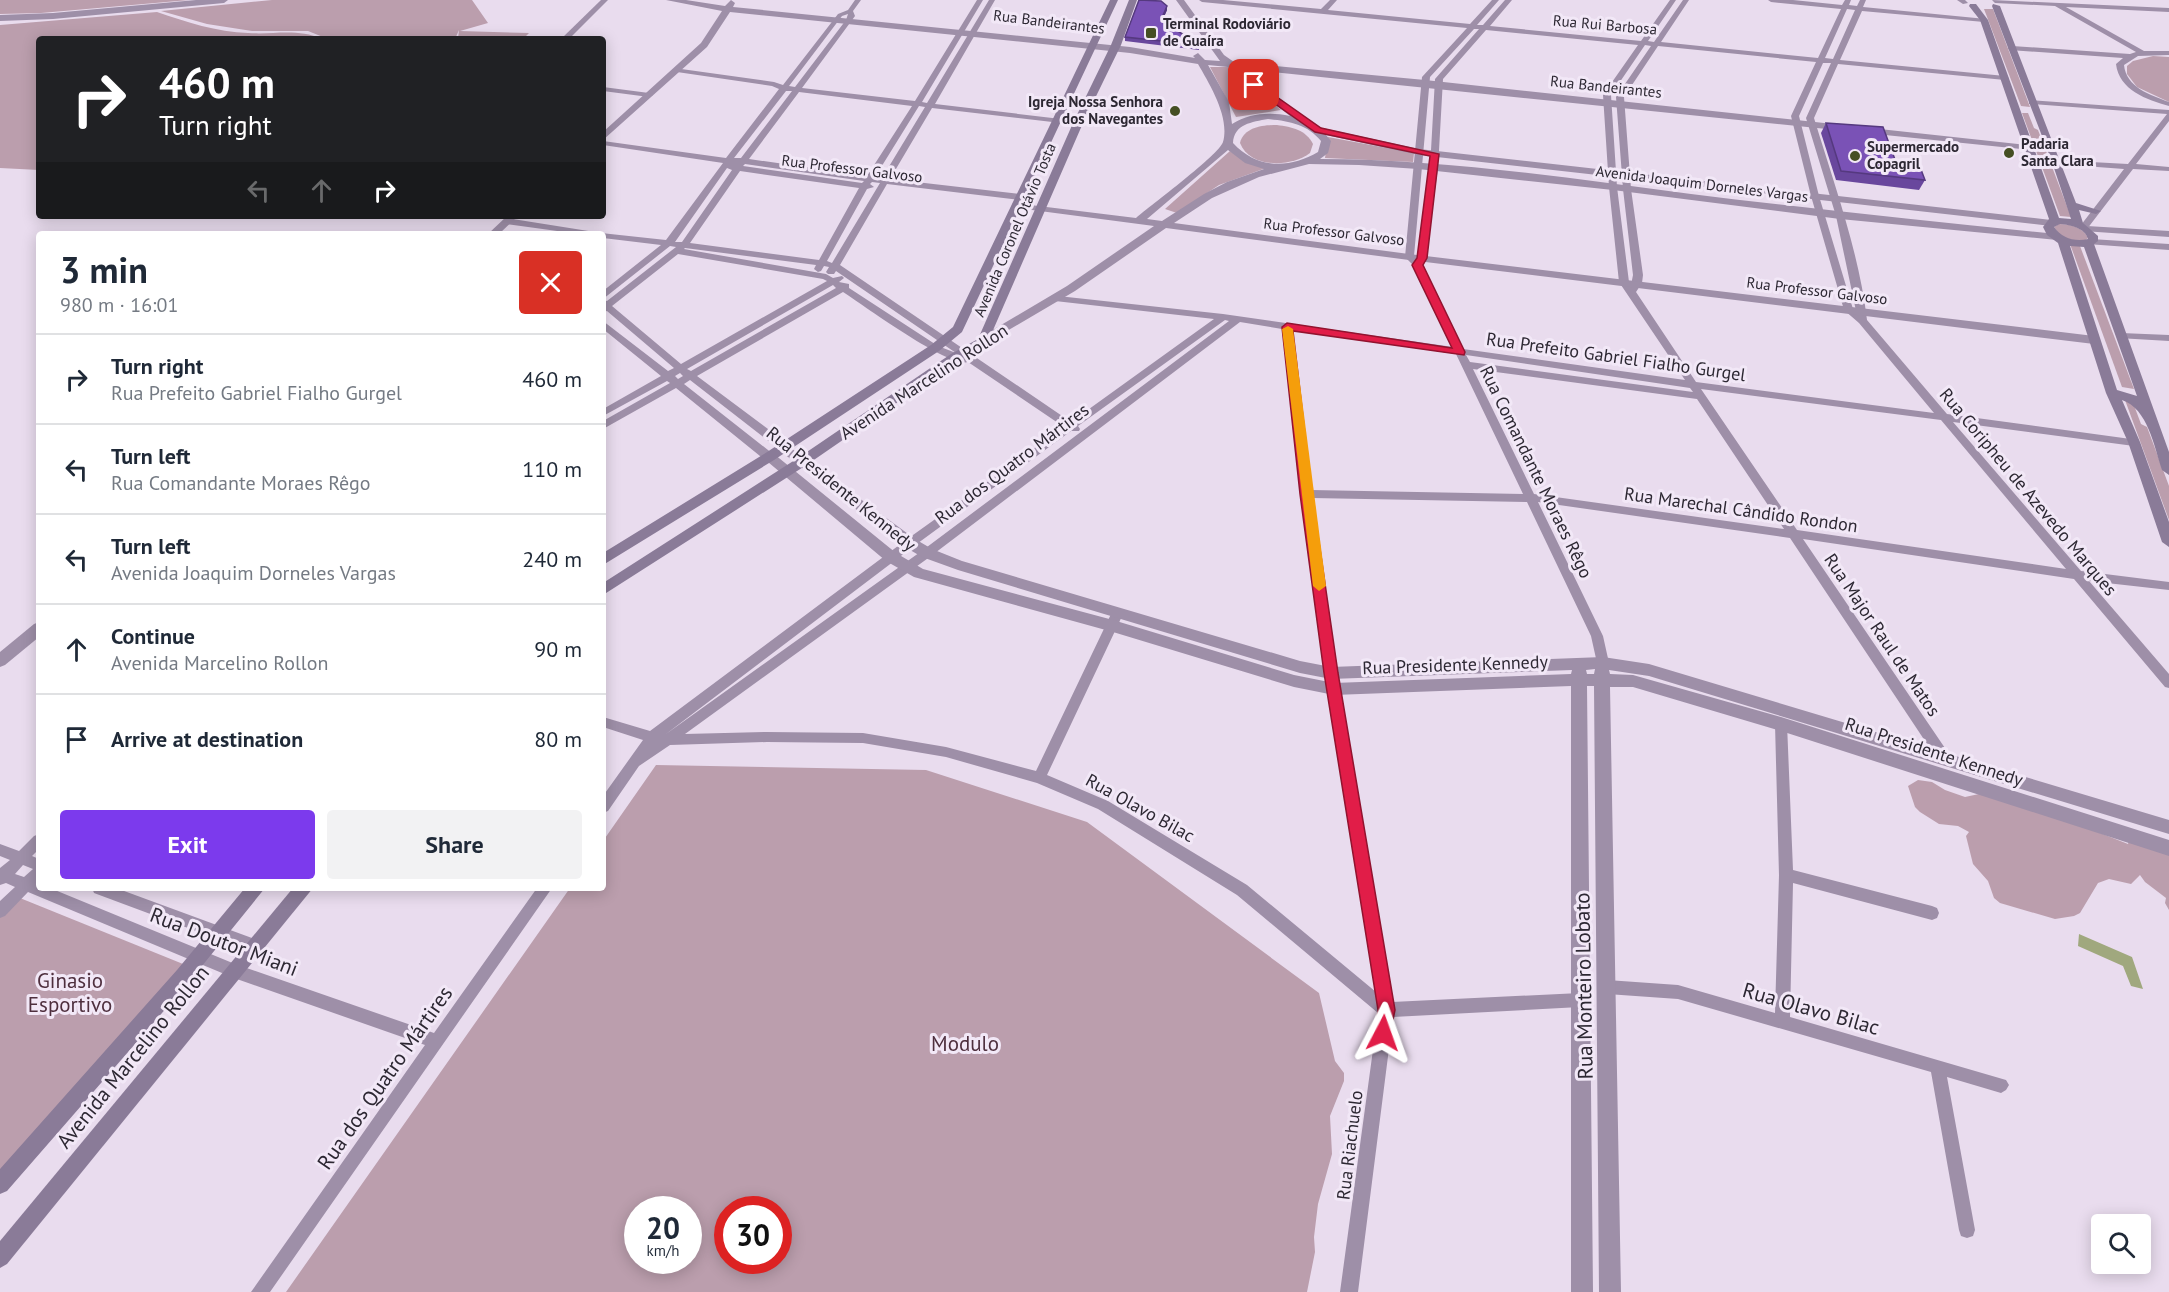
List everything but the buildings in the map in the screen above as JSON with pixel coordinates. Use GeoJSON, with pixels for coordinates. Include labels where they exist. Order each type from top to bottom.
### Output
{"type":"FeatureCollection","features":[{"type":"Feature","properties":{"kind":"main road","name":"Avenida Coronel Otávio Tosta"},"geometry":{"type":"LineString","coordinates":[[983,341],[992,288],[1019,201],[1114,0]]}},
{"type":"Feature","properties":{"kind":"main road","name":"Avenida Coronel Otávio Tosta"},"geometry":{"type":"LineString","coordinates":[[958,328],[992,288],[1042,204],[1115,47],[1133,0]]}},
{"type":"Feature","properties":{"kind":"main road"},"geometry":{"type":"LineString","coordinates":[[1965,2],[1991,8],[1995,2]]}},
{"type":"Feature","properties":{"kind":"main road"},"geometry":{"type":"LineString","coordinates":[[1965,2],[1983,17],[2053,222],[2048,229],[2060,239],[2112,393],[2134,442],[2169,542]]}},
{"type":"Feature","properties":{"kind":"main road"},"geometry":{"type":"LineString","coordinates":[[1995,2],[2072,205],[2083,226],[2093,236],[2090,243],[2149,418],[2166,456]]}},
{"type":"Feature","properties":{"kind":"main road"},"geometry":{"type":"LineString","coordinates":[[1081,71],[1102,74]]}},
{"type":"Feature","properties":{"kind":"main road"},"geometry":{"type":"LineString","coordinates":[[2015,109],[2030,113],[2040,123]]}},
{"type":"Feature","properties":{"kind":"main road"},"geometry":{"type":"LineString","coordinates":[[1041,156],[1063,157]]}},
{"type":"Feature","properties":{"kind":"main road"},"geometry":{"type":"LineString","coordinates":[[2072,205],[2093,214]]}},
{"type":"Feature","properties":{"kind":"main road","name":"Avenida Joaquim Dorneles Vargas"},"geometry":{"type":"LineString","coordinates":[[2053,222],[2083,226]]}},
{"type":"Feature","properties":{"kind":"main road","name":"Avenida Joaquim Dorneles Vargas"},"geometry":{"type":"LineString","coordinates":[[2060,239],[2090,243]]}},
{"type":"Feature","properties":{"kind":"main road","name":"Avenida Marcelino Rollon"},"geometry":{"type":"LineString","coordinates":[[606,558],[769,457],[940,344],[958,328]]}},
{"type":"Feature","properties":{"kind":"main road","name":"Avenida Marcelino Rollon"},"geometry":{"type":"LineString","coordinates":[[606,585],[804,461],[958,355],[983,341]]}},
{"type":"Feature","properties":{"kind":"main road"},"geometry":{"type":"LineString","coordinates":[[2112,393],[2134,400],[2149,418]]}},
{"type":"Feature","properties":{"kind":"main road","name":"Avenida Marcelino Rollon"},"geometry":{"type":"LineString","coordinates":[[0,1184],[198,958],[253,891]]}},
{"type":"Feature","properties":{"kind":"main road","name":"Avenida Marcelino Rollon"},"geometry":{"type":"LineString","coordinates":[[0,1257],[301,891]]}},
{"type":"Feature","properties":{"kind":"street"},"geometry":{"type":"LineString","coordinates":[[0,23],[224,0]]}},
{"type":"Feature","properties":{"kind":"street"},"geometry":{"type":"LineString","coordinates":[[568,36],[605,0]]}},
{"type":"Feature","properties":{"kind":"street","name":"Rua Bandeirantes"},"geometry":{"type":"LineString","coordinates":[[670,0],[713,5],[731,4],[838,18],[850,16],[909,25],[1094,44],[1228,64],[1290,67],[1426,80],[2026,144]]}},
{"type":"Feature","properties":{"kind":"street"},"geometry":{"type":"LineString","coordinates":[[606,304],[681,248],[737,169],[800,87],[850,16],[858,0]]}},
{"type":"Feature","properties":{"kind":"street"},"geometry":{"type":"LineString","coordinates":[[1180,0],[1228,64],[1304,122]]}},
{"type":"Feature","properties":{"kind":"street","name":"Rua Rui Barbosa"},"geometry":{"type":"LineString","coordinates":[[1202,0],[1312,5]]}},
{"type":"Feature","properties":{"kind":"street","name":"Rua Rui Barbosa"},"geometry":{"type":"LineString","coordinates":[[1260,0],[1312,5],[1325,9],[2004,75]]}},
{"type":"Feature","properties":{"kind":"street"},"geometry":{"type":"LineString","coordinates":[[1325,9],[1334,0]]}},
{"type":"Feature","properties":{"kind":"street"},"geometry":{"type":"LineString","coordinates":[[1416,256],[1418,166],[1426,80],[1496,0]]}},
{"type":"Feature","properties":{"kind":"street"},"geometry":{"type":"LineString","coordinates":[[1416,256],[1434,168],[1439,82],[1509,0]]}},
{"type":"Feature","properties":{"kind":"street"},"geometry":{"type":"LineString","coordinates":[[1621,100],[1638,69],[1686,0]]}},
{"type":"Feature","properties":{"kind":"street"},"geometry":{"type":"LineString","coordinates":[[1771,0],[1862,4],[1983,17]]}},
{"type":"Feature","properties":{"kind":"street"},"geometry":{"type":"LineString","coordinates":[[1828,0],[1847,3]]}},
{"type":"Feature","properties":{"kind":"street"},"geometry":{"type":"LineString","coordinates":[[814,274],[846,222],[864,187],[980,1],[992,1],[881,184],[830,279]]}},
{"type":"Feature","properties":{"kind":"street"},"geometry":{"type":"LineString","coordinates":[[1995,2],[2052,1],[2169,9]]}},
{"type":"Feature","properties":{"kind":"street"},"geometry":{"type":"LineString","coordinates":[[2052,1],[2143,53]]}},
{"type":"Feature","properties":{"kind":"street"},"geometry":{"type":"LineString","coordinates":[[1607,99],[1644,39],[1671,3],[1680,9]]}},
{"type":"Feature","properties":{"kind":"street"},"geometry":{"type":"LineString","coordinates":[[1795,119],[1847,3]]}},
{"type":"Feature","properties":{"kind":"street"},"geometry":{"type":"LineString","coordinates":[[606,134],[677,70],[710,36],[731,4]]}},
{"type":"Feature","properties":{"kind":"street"},"geometry":{"type":"LineString","coordinates":[[1810,121],[1862,4]]}},
{"type":"Feature","properties":{"kind":"street"},"geometry":{"type":"LineString","coordinates":[[0,18],[53,16]]}},
{"type":"Feature","properties":{"kind":"street"},"geometry":{"type":"LineString","coordinates":[[606,293],[663,244],[838,18]]}},
{"type":"Feature","properties":{"kind":"street"},"geometry":{"type":"LineString","coordinates":[[1838,23],[1852,26]]}},
{"type":"Feature","properties":{"kind":"street"},"geometry":{"type":"LineString","coordinates":[[2012,48],[2131,56],[2143,53],[2169,53]]}},
{"type":"Feature","properties":{"kind":"street"},"geometry":{"type":"LineString","coordinates":[[1451,50],[1462,53]]}},
{"type":"Feature","properties":{"kind":"street"},"geometry":{"type":"LineString","coordinates":[[2131,56],[2120,64],[2122,76],[2137,89],[2169,104]]}},
{"type":"Feature","properties":{"kind":"street","name":"Rua Bandeirantes"},"geometry":{"type":"LineString","coordinates":[[1199,59],[1221,57],[1290,67]]}},
{"type":"Feature","properties":{"kind":"street"},"geometry":{"type":"LineString","coordinates":[[1199,59],[1224,102],[1229,139],[1235,153],[1247,161],[1281,167]]}},
{"type":"Feature","properties":{"kind":"street"},"geometry":{"type":"LineString","coordinates":[[941,65],[954,66]]}},
{"type":"Feature","properties":{"kind":"street"},"geometry":{"type":"LineString","coordinates":[[1626,67],[1638,69]]}},
{"type":"Feature","properties":{"kind":"street"},"geometry":{"type":"LineString","coordinates":[[677,70],[774,84],[1080,119]]}},
{"type":"Feature","properties":{"kind":"street"},"geometry":{"type":"LineString","coordinates":[[606,89],[649,94]]}},
{"type":"Feature","properties":{"kind":"street"},"geometry":{"type":"LineString","coordinates":[[1805,94],[1820,97]]}},
{"type":"Feature","properties":{"kind":"street","name":"Rua Major Raul de Matos"},"geometry":{"type":"LineString","coordinates":[[1607,99],[1613,187],[1631,281],[1701,396],[1944,758]]}},
{"type":"Feature","properties":{"kind":"street","name":"Rua Major Raul de Matos"},"geometry":{"type":"LineString","coordinates":[[1621,100],[1631,281]]}},
{"type":"Feature","properties":{"kind":"street"},"geometry":{"type":"LineString","coordinates":[[2032,102],[2169,114]]}},
{"type":"Feature","properties":{"kind":"street"},"geometry":{"type":"LineString","coordinates":[[2083,226],[2169,114]]}},
{"type":"Feature","properties":{"kind":"street"},"geometry":{"type":"LineString","coordinates":[[1141,218],[1215,158],[1237,125],[1251,119],[1268,116],[1287,117],[1304,122]]}},
{"type":"Feature","properties":{"kind":"street","name":"Rua Coripheu de Azevedo Marques"},"geometry":{"type":"LineString","coordinates":[[1795,119],[1820,213],[1856,309],[2075,575],[2169,683]]}},
{"type":"Feature","properties":{"kind":"street","name":"Rua Coripheu de Azevedo Marques"},"geometry":{"type":"LineString","coordinates":[[1810,121],[1840,216],[1856,309]]}},
{"type":"Feature","properties":{"kind":"street","name":"Avenida Joaquim Dorneles Vargas"},"geometry":{"type":"LineString","coordinates":[[1304,122],[1318,130],[1419,152],[1834,197],[1954,213],[2053,222]]}},
{"type":"Feature","properties":{"kind":"street"},"geometry":{"type":"LineString","coordinates":[[1311,162],[1323,153],[1326,141],[1318,130]]}},
{"type":"Feature","properties":{"kind":"street"},"geometry":{"type":"LineString","coordinates":[[1610,135],[1623,137]]}},
{"type":"Feature","properties":{"kind":"street","name":"Rua Professor Galvoso"},"geometry":{"type":"LineString","coordinates":[[606,143],[716,160],[737,169],[864,187],[881,184]]}},
{"type":"Feature","properties":{"kind":"street","name":"Rua Professor Galvoso"},"geometry":{"type":"LineString","coordinates":[[726,163],[744,160],[869,179],[881,184],[1416,256],[1564,270],[1631,281],[1746,292],[1856,309],[2093,336]]}},
{"type":"Feature","properties":{"kind":"street","name":"Avenida Joaquim Dorneles Vargas"},"geometry":{"type":"LineString","coordinates":[[1281,167],[1311,162],[1418,166],[1613,187],[1840,216],[2060,239]]}},
{"type":"Feature","properties":{"kind":"street"},"geometry":{"type":"LineString","coordinates":[[2057,162],[2169,169]]}},
{"type":"Feature","properties":{"kind":"street","name":"Avenida Marcelino Rollon"},"geometry":{"type":"LineString","coordinates":[[983,341],[1058,299],[1203,197],[1226,186],[1281,167]]}},
{"type":"Feature","properties":{"kind":"street"},"geometry":{"type":"LineString","coordinates":[[1954,213],[1959,228]]}},
{"type":"Feature","properties":{"kind":"street"},"geometry":{"type":"LineString","coordinates":[[2093,214],[2109,230]]}},
{"type":"Feature","properties":{"kind":"street"},"geometry":{"type":"LineString","coordinates":[[496,231],[510,219],[580,231]]}},
{"type":"Feature","properties":{"kind":"street"},"geometry":{"type":"LineString","coordinates":[[846,222],[859,223]]}},
{"type":"Feature","properties":{"kind":"street","name":"Avenida Joaquim Dorneles Vargas"},"geometry":{"type":"LineString","coordinates":[[2083,226],[2169,234]]}},
{"type":"Feature","properties":{"kind":"street"},"geometry":{"type":"LineString","coordinates":[[606,235],[663,244],[830,279],[883,315],[974,363],[1084,434]]}},
{"type":"Feature","properties":{"kind":"street","name":"Avenida Joaquim Dorneles Vargas"},"geometry":{"type":"LineString","coordinates":[[2090,243],[2169,247]]}},
{"type":"Feature","properties":{"kind":"street"},"geometry":{"type":"LineString","coordinates":[[681,248],[835,266],[897,307],[940,344]]}},
{"type":"Feature","properties":{"kind":"street","name":"Rua Comandante Moraes Rêgo"},"geometry":{"type":"LineString","coordinates":[[1416,256],[1597,636],[1602,671]]}},
{"type":"Feature","properties":{"kind":"street"},"geometry":{"type":"LineString","coordinates":[[606,411],[830,279],[847,273]]}},
{"type":"Feature","properties":{"kind":"street"},"geometry":{"type":"LineString","coordinates":[[606,424],[857,280]]}},
{"type":"Feature","properties":{"kind":"street","name":"Rua Prefeito Gabriel Fialho Gurgel"},"geometry":{"type":"LineString","coordinates":[[1058,299],[1239,319],[1694,385],[2134,442]]}},
{"type":"Feature","properties":{"kind":"street"},"geometry":{"type":"LineString","coordinates":[[883,315],[897,307]]}},
{"type":"Feature","properties":{"kind":"street","name":"Rua Presidente Kennedy"},"geometry":{"type":"LineString","coordinates":[[606,308],[681,369],[910,543],[927,553],[1294,681],[1649,670],[2169,827]]}},
{"type":"Feature","properties":{"kind":"street","name":"Rua dos Quatro Mártires"},"geometry":{"type":"LineString","coordinates":[[606,803],[652,737],[910,543],[1223,317]]}},
{"type":"Feature","properties":{"kind":"street","name":"Rua dos Quatro Mártires"},"geometry":{"type":"LineString","coordinates":[[632,765],[671,740],[927,553],[1239,319]]}},
{"type":"Feature","properties":{"kind":"street","name":"Rua Presidente Kennedy"},"geometry":{"type":"LineString","coordinates":[[606,326],[788,471],[891,557],[907,567],[919,573],[1115,619]]}},
{"type":"Feature","properties":{"kind":"street","name":"Rua Riachuelo"},"geometry":{"type":"LineString","coordinates":[[1287,327],[1306,494],[1333,681],[1386,1010],[1349,1292]]}},
{"type":"Feature","properties":{"kind":"street"},"geometry":{"type":"LineString","coordinates":[[2123,340],[2169,338]]}},
{"type":"Feature","properties":{"kind":"street"},"geometry":{"type":"LineString","coordinates":[[2123,340],[2169,346]]}},
{"type":"Feature","properties":{"kind":"street","name":"Rua Prefeito Gabriel Fialho Gurgel"},"geometry":{"type":"LineString","coordinates":[[1466,365],[1701,396]]}},
{"type":"Feature","properties":{"kind":"street"},"geometry":{"type":"LineString","coordinates":[[1549,365],[1550,376]]}},
{"type":"Feature","properties":{"kind":"street"},"geometry":{"type":"LineString","coordinates":[[713,412],[728,404]]}},
{"type":"Feature","properties":{"kind":"street","name":"Rua Marechal Cândido Rondon"},"geometry":{"type":"LineString","coordinates":[[1306,494],[1530,496],[2075,575],[2169,586]]}},
{"type":"Feature","properties":{"kind":"street"},"geometry":{"type":"LineString","coordinates":[[809,619],[822,629]]}},
{"type":"Feature","properties":{"kind":"street"},"geometry":{"type":"LineString","coordinates":[[1039,778],[1115,619]]}},
{"type":"Feature","properties":{"kind":"street"},"geometry":{"type":"LineString","coordinates":[[0,661],[36,631]]}},
{"type":"Feature","properties":{"kind":"street","name":"Rua Presidente Kennedy"},"geometry":{"type":"LineString","coordinates":[[1602,671],[1781,724],[2169,848]]}},
{"type":"Feature","properties":{"kind":"street","name":"Rua Monteiro Lobato"},"geometry":{"type":"LineString","coordinates":[[1602,671],[1610,1292]]}},
{"type":"Feature","properties":{"kind":"street","name":"Rua Monteiro Lobato"},"geometry":{"type":"LineString","coordinates":[[1579,672],[1582,1292]]}},
{"type":"Feature","properties":{"kind":"street","name":"Rua Olavo Bilac"},"geometry":{"type":"LineString","coordinates":[[606,723],[652,737],[671,740],[767,737],[863,738],[946,752],[1039,778],[1103,806],[1242,890],[1386,1010]]}},
{"type":"Feature","properties":{"kind":"street"},"geometry":{"type":"LineString","coordinates":[[1781,724],[1786,874],[1782,1023]]}},
{"type":"Feature","properties":{"kind":"street"},"geometry":{"type":"LineString","coordinates":[[1,876],[36,843]]}},
{"type":"Feature","properties":{"kind":"street"},"geometry":{"type":"LineString","coordinates":[[0,850],[36,864]]}},
{"type":"Feature","properties":{"kind":"street"},"geometry":{"type":"LineString","coordinates":[[1786,874],[1932,913]]}},
{"type":"Feature","properties":{"kind":"street"},"geometry":{"type":"LineString","coordinates":[[0,910],[36,875]]}},
{"type":"Feature","properties":{"kind":"street","name":"Rua Doutor Miani"},"geometry":{"type":"LineString","coordinates":[[1,876],[36,888]]}},
{"type":"Feature","properties":{"kind":"street","name":"Rua Doutor Miani"},"geometry":{"type":"LineString","coordinates":[[42,891],[198,958],[436,1041]]}},
{"type":"Feature","properties":{"kind":"street","name":"Rua Doutor Miani"},"geometry":{"type":"LineString","coordinates":[[107,891],[255,946]]}},
{"type":"Feature","properties":{"kind":"street","name":"Rua dos Quatro Mártires"},"geometry":{"type":"LineString","coordinates":[[260,1292],[543,891]]}},
{"type":"Feature","properties":{"kind":"street","name":"Rua Olavo Bilac"},"geometry":{"type":"LineString","coordinates":[[1607,987],[1678,992],[2001,1085]]}},
{"type":"Feature","properties":{"kind":"street"},"geometry":{"type":"LineString","coordinates":[[1386,1010],[1580,1000]]}},
{"type":"Feature","properties":{"kind":"street"},"geometry":{"type":"LineString","coordinates":[[1938,1068],[1967,1230]]}},
{"type":"Feature","properties":{"kind":"green space"},"geometry":{"type":"Polygon","coordinates":[[[0,0],[189,0],[41,13],[0,14],[0,0]]]}},
{"type":"Feature","properties":{"kind":"green space"},"geometry":{"type":"Polygon","coordinates":[[[272,0],[472,0],[488,23],[460,31],[529,33],[526,36],[458,36],[459,30],[456,36],[320,36],[308,31],[252,31],[207,24],[161,11],[272,0]]]}},
{"type":"Feature","properties":{"kind":"green space"},"geometry":{"type":"Polygon","coordinates":[[[1984,9],[1993,9],[2030,107],[2021,106],[1984,9]]]}},
{"type":"Feature","properties":{"kind":"green space"},"geometry":{"type":"Polygon","coordinates":[[[157,12],[225,31],[294,33],[313,36],[36,36],[36,170],[0,168],[0,25],[157,12]]]}},
{"type":"Feature","properties":{"kind":"green space"},"geometry":{"type":"Polygon","coordinates":[[[2153,56],[2169,57],[2169,102],[2137,87],[2127,74],[2127,66],[2133,61],[2153,56]]]}},
{"type":"Feature","properties":{"kind":"green space"},"geometry":{"type":"Polygon","coordinates":[[[1210,67],[1231,67],[1281,110],[1236,117],[1210,67]]]}},
{"type":"Feature","properties":{"kind":"green space"},"geometry":{"type":"Polygon","coordinates":[[[2022,113],[2028,113],[2034,128],[2038,130],[2071,217],[2060,216],[2022,113]]]}},
{"type":"Feature","properties":{"kind":"green space"},"geometry":{"type":"Polygon","coordinates":[[[1277,125],[1293,128],[1307,135],[1313,144],[1310,153],[1293,161],[1272,163],[1253,158],[1245,151],[1240,143],[1246,133],[1260,126],[1277,125]]]}},
{"type":"Feature","properties":{"kind":"green space"},"geometry":{"type":"Polygon","coordinates":[[[1328,137],[1414,153],[1413,162],[1325,158],[1328,137]]]}},
{"type":"Feature","properties":{"kind":"green space"},"geometry":{"type":"Polygon","coordinates":[[[1230,151],[1245,161],[1266,168],[1219,185],[1177,213],[1165,209],[1230,151]]]}},
{"type":"Feature","properties":{"kind":"green space"},"geometry":{"type":"Polygon","coordinates":[[[2059,224],[2076,227],[2088,238],[2083,242],[2062,238],[2054,227],[2059,224]]]}},
{"type":"Feature","properties":{"kind":"green space"},"geometry":{"type":"Polygon","coordinates":[[[2070,244],[2080,246],[2134,389],[2122,387],[2070,244]]]}},
{"type":"Feature","properties":{"kind":"green space"},"geometry":{"type":"Polygon","coordinates":[[[2125,400],[2132,400],[2141,424],[2147,427],[2169,486],[2169,520],[2125,400]]]}},
{"type":"Feature","properties":{"kind":"green space","name":"Modulo"},"geometry":{"type":"Polygon","coordinates":[[[656,765],[926,770],[1087,822],[1319,993],[1335,1061],[1344,1073],[1344,1081],[1330,1116],[1332,1154],[1318,1204],[1314,1237],[1315,1252],[1307,1292],[286,1292],[568,891],[606,891],[606,837],[656,765]]]}},
{"type":"Feature","properties":{"kind":"green space"},"geometry":{"type":"Polygon","coordinates":[[[1918,780],[1932,782],[1945,790],[1965,797],[1993,791],[2128,844],[2129,840],[2169,848],[2169,910],[2165,903],[2166,898],[2145,882],[2140,875],[2131,884],[2109,879],[2098,883],[2080,913],[2074,916],[2055,919],[2000,903],[1994,898],[1988,881],[1973,864],[1966,836],[1969,832],[1958,826],[1939,824],[1915,807],[1908,786],[1918,780]]]}},
{"type":"Feature","properties":{"kind":"green space","name":"Ginasio Esportivo"},"geometry":{"type":"Polygon","coordinates":[[[15,896],[188,966],[0,1174],[0,911],[15,896]]]}},
{"type":"Feature","properties":{"kind":"shaded area"},"geometry":{"type":"Polygon","coordinates":[[[2079,934],[2132,957],[2143,989],[2131,986],[2123,966],[2078,946],[2079,934]]]}},
{"type":"Feature","properties":{"kind":"slow traffic"},"geometry":{"type":"LineString","coordinates":[[1288,329],[1306,494],[1319,586]]}},
{"type":"Feature","properties":{"kind":"place","name":"Terminal Rodoviário de Guaíra"},"geometry":{"type":"Point","coordinates":[1151,33]}},
{"type":"Feature","properties":{"kind":"place","name":"Igreja Nossa Senhora dos Navegantes"},"geometry":{"type":"Point","coordinates":[1175,111]}},
{"type":"Feature","properties":{"kind":"place","name":"Padaria Santa Clara"},"geometry":{"type":"Point","coordinates":[2009,153]}},
{"type":"Feature","properties":{"kind":"place","name":"Supermercado Copagril"},"geometry":{"type":"Point","coordinates":[1855,156]}},
{"type":"Feature","properties":{"kind":"route"},"geometry":{"type":"LineString","coordinates":[[1254,85],[1318,130],[1333,135],[1434,154],[1422,258],[1418,265],[1460,352],[1287,327],[1306,494],[1331,673],[1386,1010],[1383,1033]]}}]}
